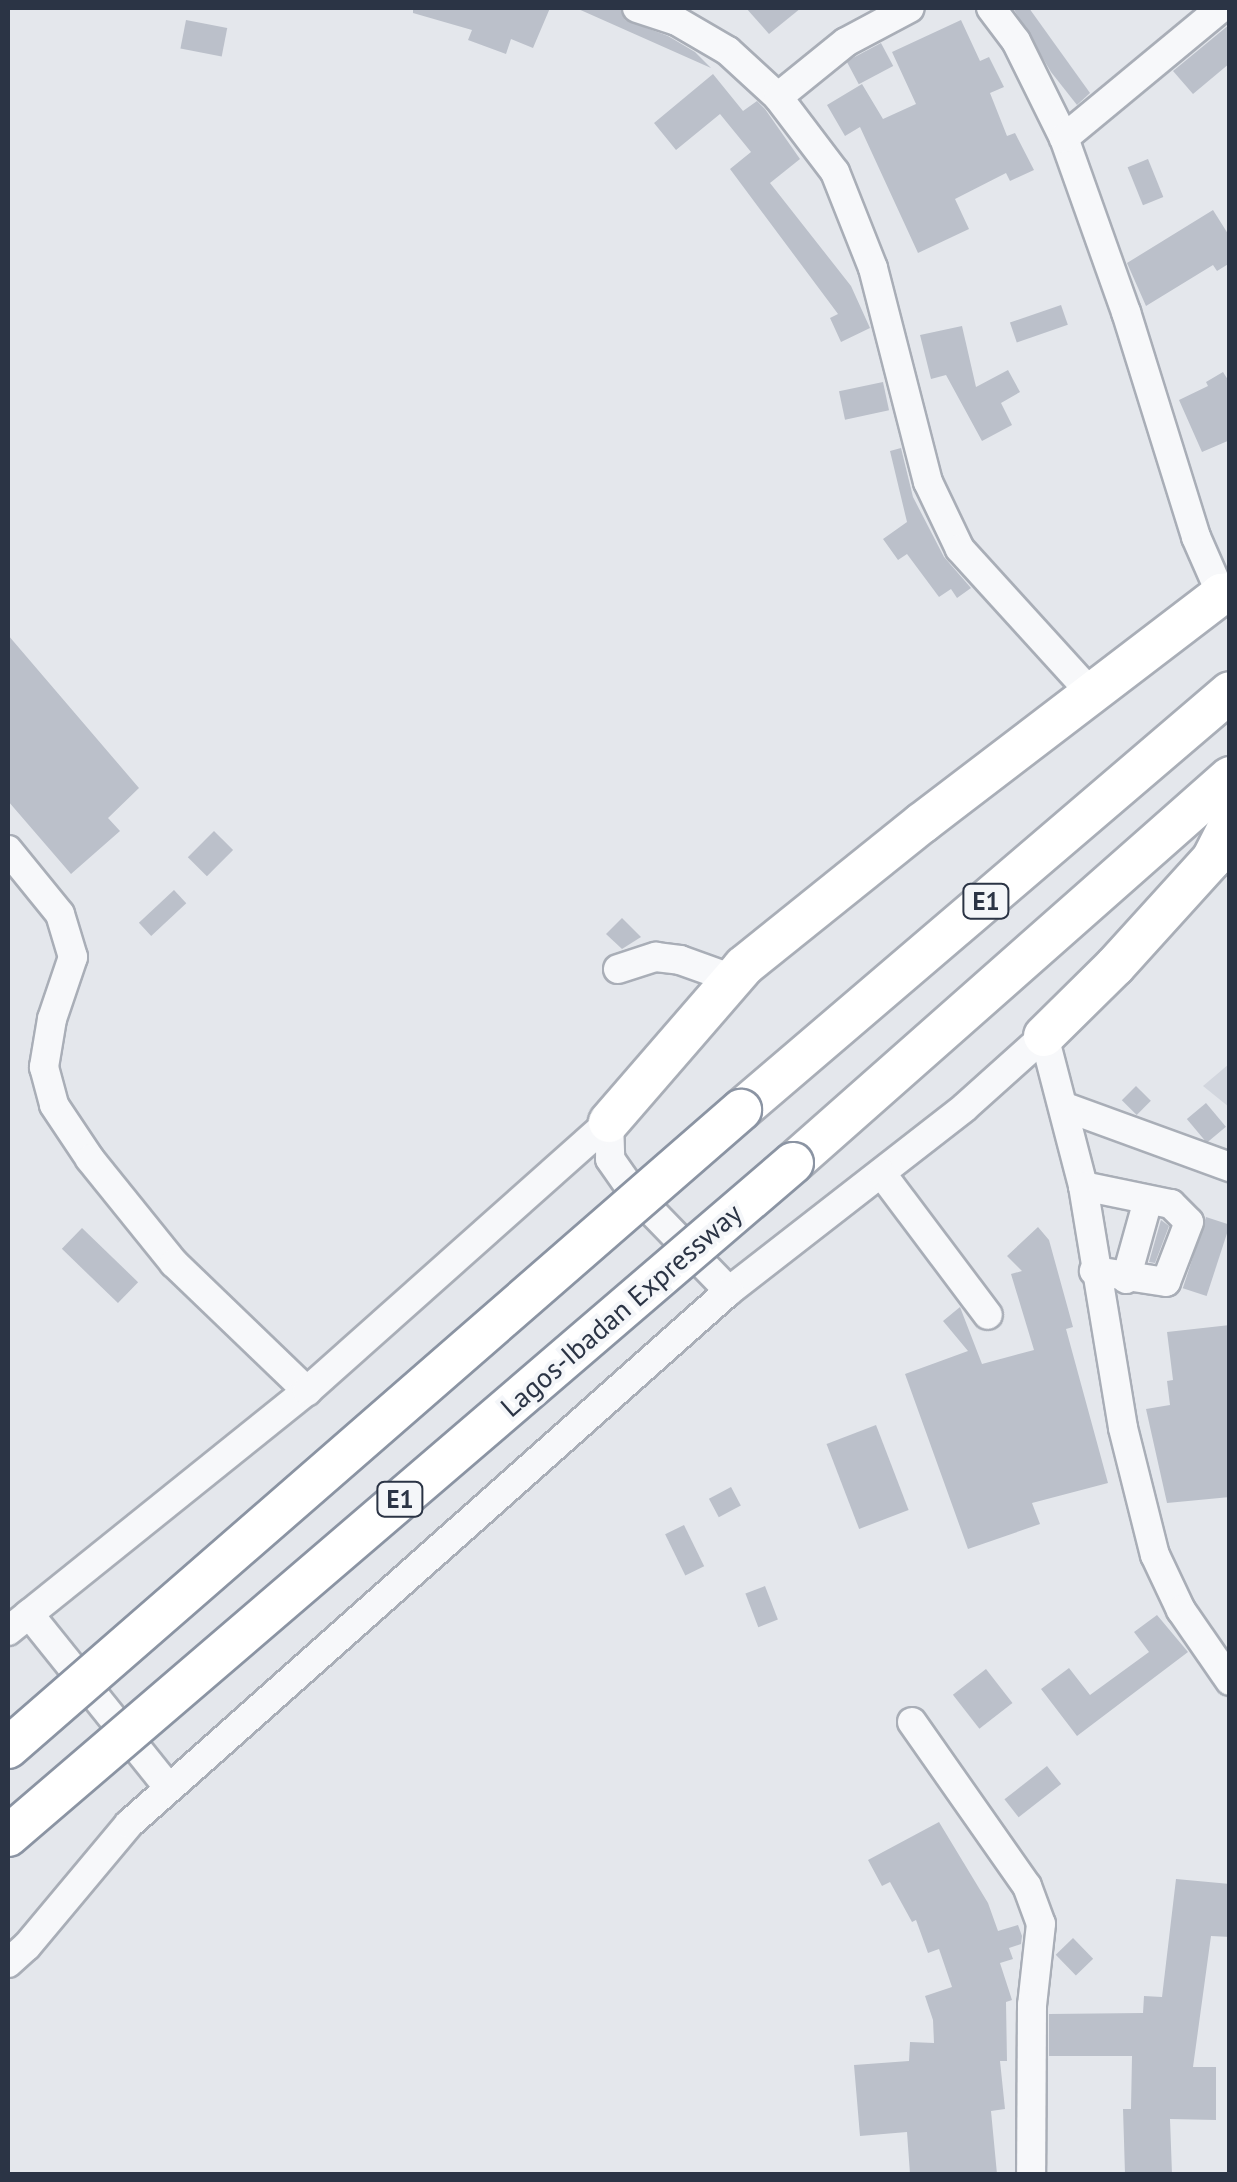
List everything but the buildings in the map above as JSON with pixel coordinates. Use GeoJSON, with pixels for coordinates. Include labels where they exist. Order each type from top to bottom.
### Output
{"type":"FeatureCollection","features":[{"type":"Feature","properties":{"kind":"highway"},"geometry":{"type":"LineString","coordinates":[[609,1122],[733,979],[922,823],[1226,594]]}},
{"type":"Feature","properties":{"kind":"highway","name":"E1"},"geometry":{"type":"LineString","coordinates":[[8,1748],[1230,692]]}},
{"type":"Feature","properties":{"kind":"highway","name":"Lagos-Ibadan Expressway"},"geometry":{"type":"LineString","coordinates":[[8,1836],[793,1163],[1230,777]]}},
{"type":"Feature","properties":{"kind":"highway"},"geometry":{"type":"LineString","coordinates":[[1044,1036],[1116,966],[1224,843]]}},
{"type":"Feature","properties":{"kind":"street"},"geometry":{"type":"LineString","coordinates":[[637,8],[675,20],[728,51],[778,97],[835,172],[873,268],[928,482],[960,548],[1092,694]]}},
{"type":"Feature","properties":{"kind":"street"},"geometry":{"type":"LineString","coordinates":[[778,97],[846,42],[910,8]]}},
{"type":"Feature","properties":{"kind":"street"},"geometry":{"type":"LineString","coordinates":[[991,8],[1016,41],[1064,138],[1126,312],[1196,537],[1226,594]]}},
{"type":"Feature","properties":{"kind":"street"},"geometry":{"type":"LineString","coordinates":[[1064,138],[1222,8]]}},
{"type":"Feature","properties":{"kind":"street"},"geometry":{"type":"LineString","coordinates":[[8,850],[60,914],[73,957],[52,1019],[44,1068],[54,1105],[90,1159],[174,1263],[307,1391]]}},
{"type":"Feature","properties":{"kind":"street"},"geometry":{"type":"LineString","coordinates":[[618,969],[656,957],[680,960],[733,979]]}},
{"type":"Feature","properties":{"kind":"street"},"geometry":{"type":"LineString","coordinates":[[8,1963],[27,1946],[128,1824],[729,1292],[882,1174],[1044,1036],[1066,1106],[1123,1428],[1155,1555],[1181,1610],[1230,1682]]}},
{"type":"Feature","properties":{"kind":"street"},"geometry":{"type":"LineString","coordinates":[[1066,1106],[1230,1167]]}},
{"type":"Feature","properties":{"kind":"street"},"geometry":{"type":"LineString","coordinates":[[169,1788],[18,1623],[307,1391],[609,1122]]}},
{"type":"Feature","properties":{"kind":"street"},"geometry":{"type":"LineString","coordinates":[[609,1122],[610,1159],[632,1192],[729,1292]]}},
{"type":"Feature","properties":{"kind":"street"},"geometry":{"type":"LineString","coordinates":[[882,1174],[988,1315]]}},
{"type":"Feature","properties":{"kind":"street"},"geometry":{"type":"LineString","coordinates":[[1083,1186],[1177,1207],[1190,1222],[1170,1278],[1161,1284],[1094,1271]]}},
{"type":"Feature","properties":{"kind":"street"},"geometry":{"type":"LineString","coordinates":[[1126,1279],[1148,1200]]}},
{"type":"Feature","properties":{"kind":"street"},"geometry":{"type":"LineString","coordinates":[[912,1722],[1027,1886],[1042,1924],[1032,2005],[1031,2174]]}},
{"type":"Feature","properties":{"kind":"shaded area"},"geometry":{"type":"Polygon","coordinates":[[[1229,1064],[1229,1107],[1203,1086],[1229,1064]]]}}]}
